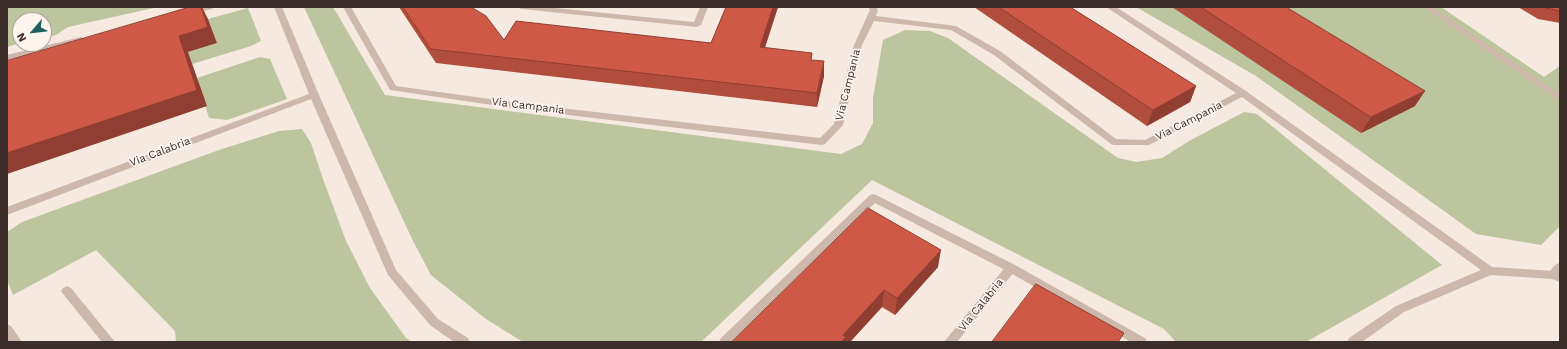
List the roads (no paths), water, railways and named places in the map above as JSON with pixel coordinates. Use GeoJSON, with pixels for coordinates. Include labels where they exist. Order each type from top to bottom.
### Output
{"type":"FeatureCollection","features":[{"type":"Feature","properties":{"kind":"street"},"geometry":{"type":"LineString","coordinates":[[179,15],[209,7]]}},
{"type":"Feature","properties":{"kind":"street"},"geometry":{"type":"LineString","coordinates":[[278,7],[314,95],[392,272],[434,322],[464,342]]}},
{"type":"Feature","properties":{"kind":"street","name":"Via Campania"},"geometry":{"type":"LineString","coordinates":[[347,7],[393,88],[526,107],[822,142],[838,125],[858,45],[871,18],[953,28],[997,53],[1114,142],[1146,143],[1243,93]]}},
{"type":"Feature","properties":{"kind":"street"},"geometry":{"type":"LineString","coordinates":[[521,7],[697,25],[704,7]]}},
{"type":"Feature","properties":{"kind":"street"},"geometry":{"type":"LineString","coordinates":[[871,18],[874,10],[872,7]]}},
{"type":"Feature","properties":{"kind":"street"},"geometry":{"type":"LineString","coordinates":[[1110,7],[1243,93],[1490,271]]}},
{"type":"Feature","properties":{"kind":"street"},"geometry":{"type":"LineString","coordinates":[[1427,7],[1560,98]]}},
{"type":"Feature","properties":{"kind":"street"},"geometry":{"type":"LineString","coordinates":[[7,58],[90,37]]}},
{"type":"Feature","properties":{"kind":"street","name":"Via Calabria"},"geometry":{"type":"LineString","coordinates":[[7,211],[314,95]]}},
{"type":"Feature","properties":{"kind":"street"},"geometry":{"type":"LineString","coordinates":[[725,342],[874,198],[1011,268],[1141,342]]}},
{"type":"Feature","properties":{"kind":"street","name":"Via Calabria"},"geometry":{"type":"LineString","coordinates":[[950,342],[1011,268]]}},
{"type":"Feature","properties":{"kind":"street"},"geometry":{"type":"LineString","coordinates":[[1353,342],[1400,309],[1490,271],[1558,273]]}},
{"type":"Feature","properties":{"kind":"street"},"geometry":{"type":"LineString","coordinates":[[67,291],[108,342]]}},
{"type":"Feature","properties":{"kind":"street"},"geometry":{"type":"LineString","coordinates":[[7,329],[16,342]]}}]}
